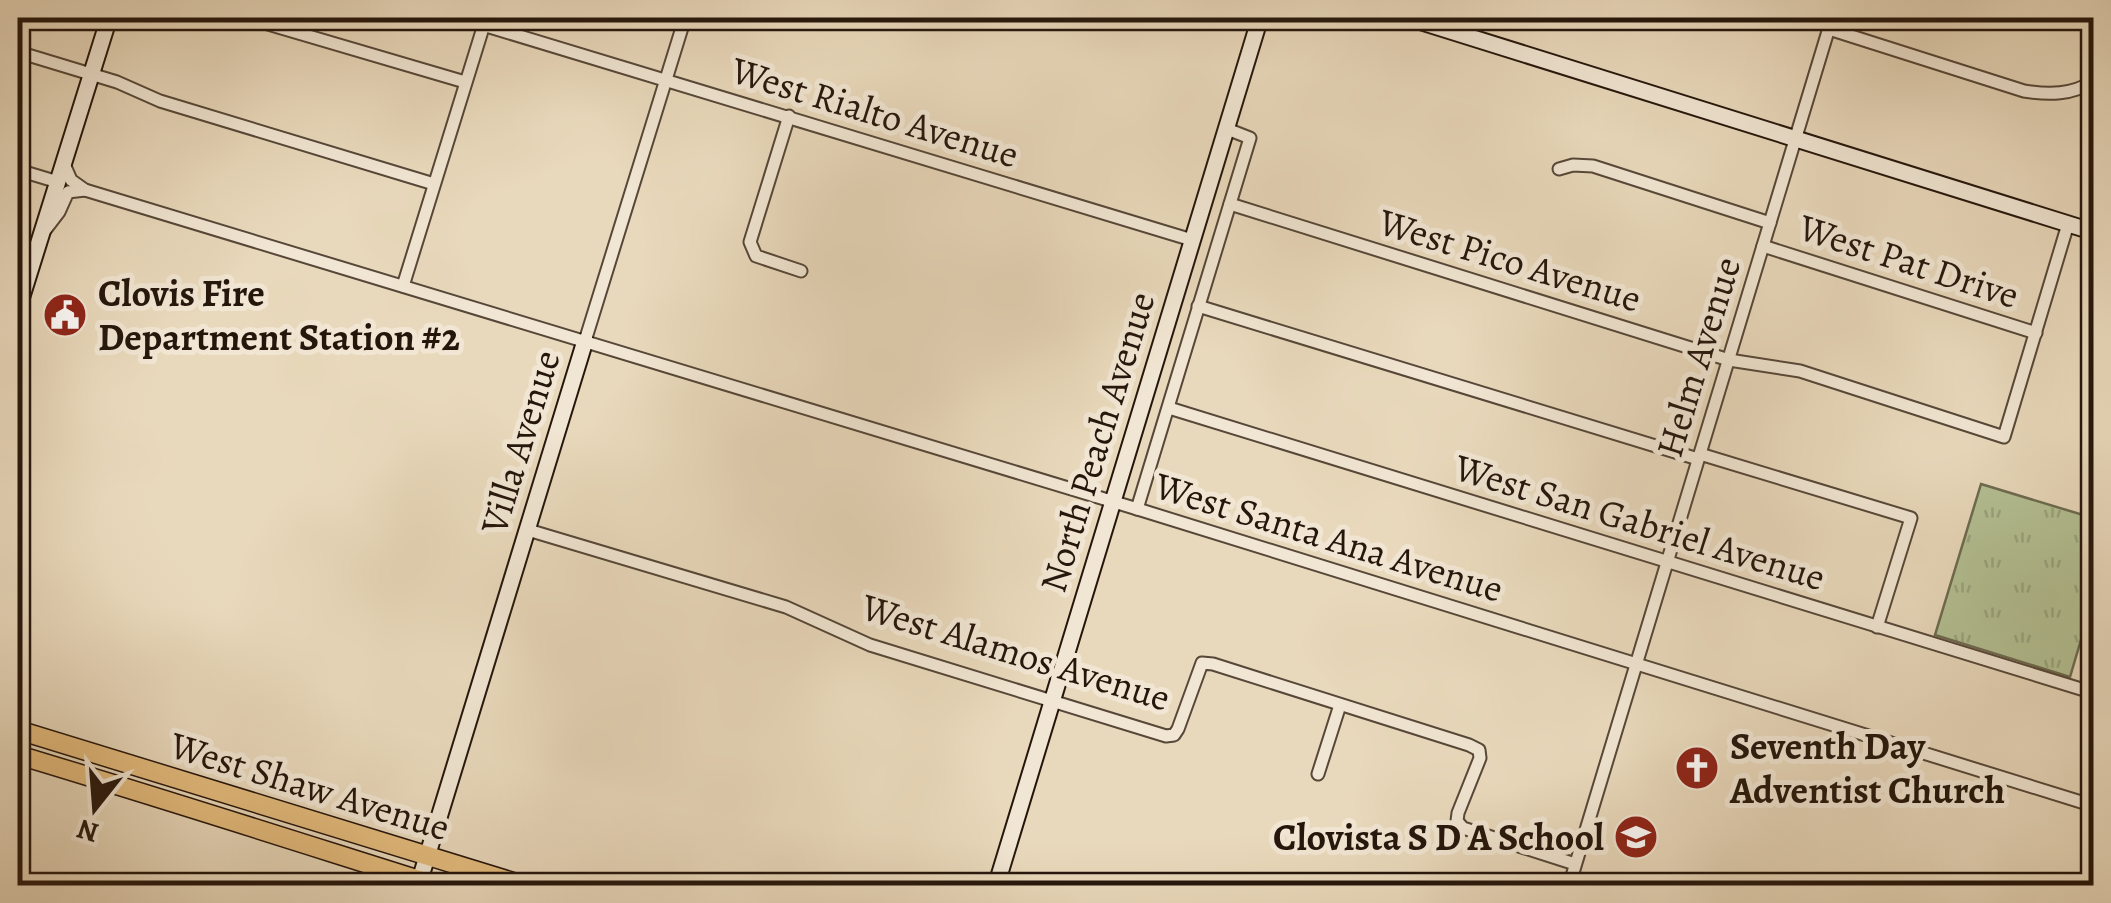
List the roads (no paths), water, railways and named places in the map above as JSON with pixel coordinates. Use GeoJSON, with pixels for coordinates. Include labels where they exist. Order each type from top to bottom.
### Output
{"type":"FeatureCollection","features":[{"type":"Feature","properties":{"kind":"main road","name":"West Shaw Avenue"},"geometry":{"type":"LineString","coordinates":[[18,730],[526,886]]}},
{"type":"Feature","properties":{"kind":"main road","name":"West Shaw Avenue"},"geometry":{"type":"LineString","coordinates":[[18,755],[425,884]]}},
{"type":"Feature","properties":{"kind":"main road"},"geometry":{"type":"LineString","coordinates":[[42,762],[60,757],[149,783],[163,776]]}},
{"type":"Feature","properties":{"kind":"main road"},"geometry":{"type":"LineString","coordinates":[[163,798],[165,792],[174,789],[248,812],[263,806]]}},
{"type":"Feature","properties":{"kind":"street"},"geometry":{"type":"LineString","coordinates":[[18,309],[108,18]]}},
{"type":"Feature","properties":{"kind":"street"},"geometry":{"type":"LineString","coordinates":[[247,18],[465,82]]}},
{"type":"Feature","properties":{"kind":"street","name":"Villa Avenue"},"geometry":{"type":"LineString","coordinates":[[425,884],[428,856],[685,18]]}},
{"type":"Feature","properties":{"kind":"street","name":"North Peach Avenue"},"geometry":{"type":"LineString","coordinates":[[996,886],[1260,18]]}},
{"type":"Feature","properties":{"kind":"street"},"geometry":{"type":"LineString","coordinates":[[1410,18],[2094,232]]}},
{"type":"Feature","properties":{"kind":"street"},"geometry":{"type":"LineString","coordinates":[[404,286],[485,21]]}},
{"type":"Feature","properties":{"kind":"street","name":"West Rialto Avenue"},"geometry":{"type":"LineString","coordinates":[[485,21],[1192,240]]}},
{"type":"Feature","properties":{"kind":"street"},"geometry":{"type":"LineString","coordinates":[[1830,23],[2024,91],[2047,94],[2092,88]]}},
{"type":"Feature","properties":{"kind":"street","name":"Helm Avenue"},"geometry":{"type":"LineString","coordinates":[[1568,886],[1830,23]]}},
{"type":"Feature","properties":{"kind":"street"},"geometry":{"type":"LineString","coordinates":[[18,52],[91,74],[160,101],[434,184]]}},
{"type":"Feature","properties":{"kind":"street"},"geometry":{"type":"LineString","coordinates":[[788,116],[750,242],[756,256],[801,271]]}},
{"type":"Feature","properties":{"kind":"street"},"geometry":{"type":"LineString","coordinates":[[1137,509],[1250,138],[1227,129]]}},
{"type":"Feature","properties":{"kind":"street"},"geometry":{"type":"LineString","coordinates":[[63,164],[70,180],[85,190]]}},
{"type":"Feature","properties":{"kind":"street","name":"West Pat Drive"},"geometry":{"type":"LineString","coordinates":[[1559,169],[1594,166],[1770,223]]}},
{"type":"Feature","properties":{"kind":"street"},"geometry":{"type":"LineString","coordinates":[[18,170],[58,182]]}},
{"type":"Feature","properties":{"kind":"street"},"geometry":{"type":"LineString","coordinates":[[40,237],[68,192],[85,190]]}},
{"type":"Feature","properties":{"kind":"street","name":"West Santa Ana Avenue"},"geometry":{"type":"LineString","coordinates":[[85,190],[1137,509],[2094,806]]}},
{"type":"Feature","properties":{"kind":"street","name":"West Pico Avenue"},"geometry":{"type":"LineString","coordinates":[[1230,204],[1728,360],[1800,371],[2004,437],[2036,333]]}},
{"type":"Feature","properties":{"kind":"street"},"geometry":{"type":"LineString","coordinates":[[2036,333],[2068,224]]}},
{"type":"Feature","properties":{"kind":"street","name":"West Pat Drive"},"geometry":{"type":"LineString","coordinates":[[1763,246],[2036,333]]}},
{"type":"Feature","properties":{"kind":"street"},"geometry":{"type":"LineString","coordinates":[[1198,306],[1911,518],[1877,627]]}},
{"type":"Feature","properties":{"kind":"street","name":"West San Gabriel Avenue"},"geometry":{"type":"LineString","coordinates":[[1169,408],[2094,693]]}},
{"type":"Feature","properties":{"kind":"street","name":"West Alamos Avenue"},"geometry":{"type":"LineString","coordinates":[[528,530],[786,607],[870,646],[1166,736],[1174,735],[1202,663],[1340,704],[1478,750],[1478,766],[1458,813],[1462,828],[1575,864]]}},
{"type":"Feature","properties":{"kind":"street"},"geometry":{"type":"LineString","coordinates":[[1318,774],[1340,704]]}},
{"type":"Feature","properties":{"kind":"place","name":"Clovis Fire Department Station #2"},"geometry":{"type":"Point","coordinates":[65,315]}},
{"type":"Feature","properties":{"kind":"place","name":"Seventh Day Adventist Church"},"geometry":{"type":"Point","coordinates":[1697,768]}},
{"type":"Feature","properties":{"kind":"place","name":"Clovista S D A School"},"geometry":{"type":"Point","coordinates":[1636,837]}}]}
